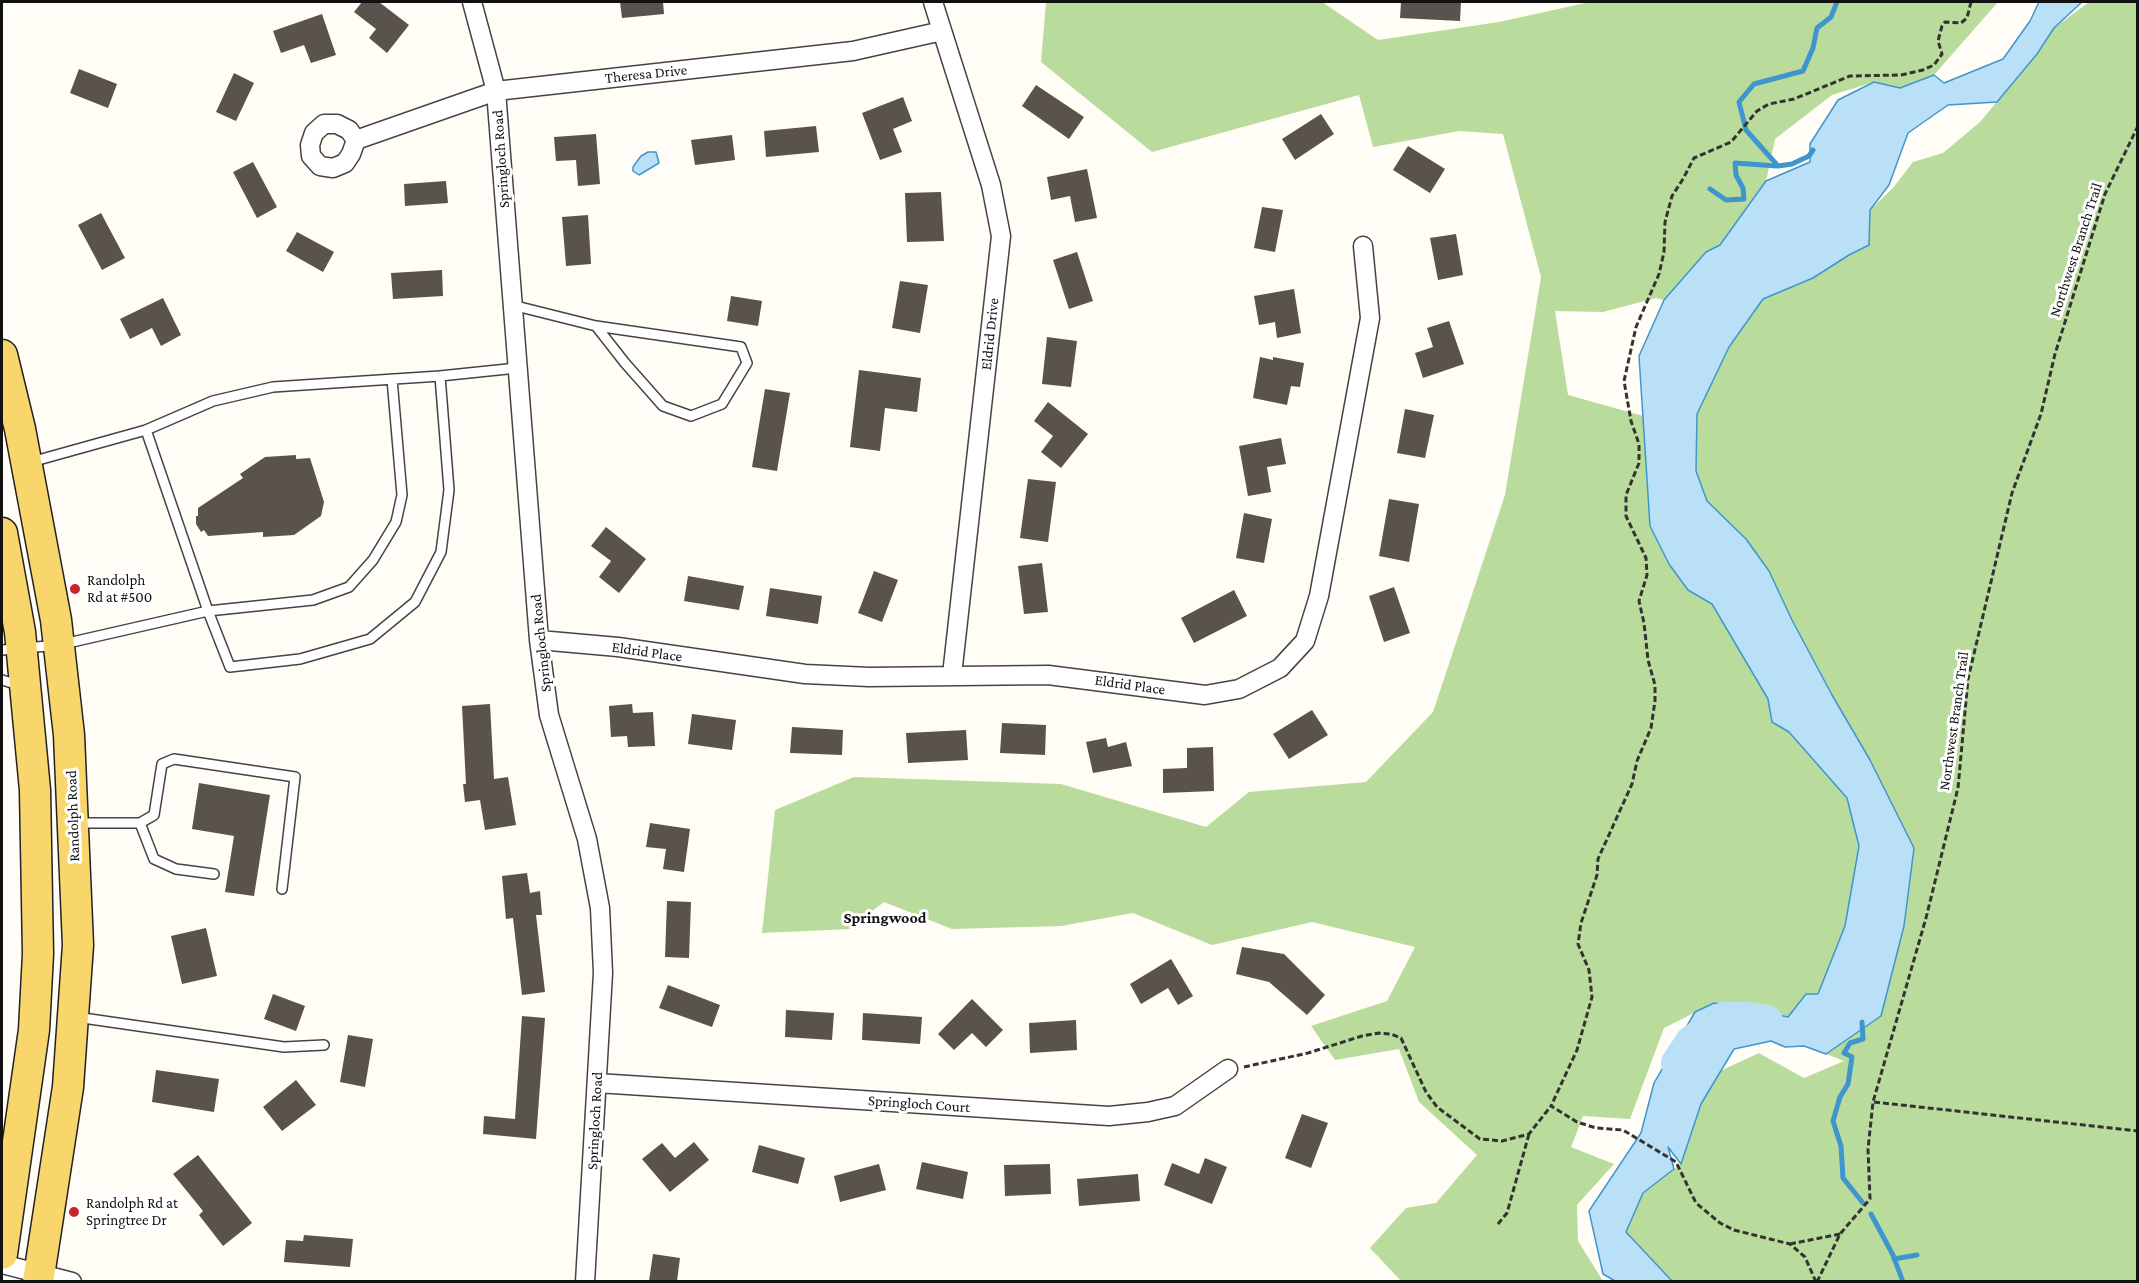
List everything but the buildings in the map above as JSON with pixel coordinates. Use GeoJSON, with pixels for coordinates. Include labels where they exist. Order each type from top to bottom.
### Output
{"type":"FeatureCollection","features":[{"type":"Feature","properties":{"kind":"main road","name":"Randolph Road"},"geometry":{"type":"LineString","coordinates":[[2,355],[26,463],[56,620],[69,735],[78,945],[68,1087],[25,1269]]}},
{"type":"Feature","properties":{"kind":"main road"},"geometry":{"type":"LineString","coordinates":[[2,533],[14,684],[35,790],[38,954],[25,1269]]}},
{"type":"Feature","properties":{"kind":"street","name":"Springloch Road"},"geometry":{"type":"LineString","coordinates":[[472,2],[496,91],[539,640],[549,715],[587,839],[600,908],[603,973],[585,1281]]}},
{"type":"Feature","properties":{"kind":"street","name":"Eldrid Drive"},"geometry":{"type":"LineString","coordinates":[[933,2],[991,185],[1001,237],[952,675]]}},
{"type":"Feature","properties":{"kind":"street","name":"Theresa Drive"},"geometry":{"type":"LineString","coordinates":[[356,140],[496,91],[854,51],[942,31]]}},
{"type":"Feature","properties":{"kind":"street","name":"Eldrid Place"},"geometry":{"type":"LineString","coordinates":[[539,640],[618,647],[805,674],[869,678],[1048,675],[1205,695],[1239,689],[1280,668],[1305,641],[1319,596],[1370,318],[1363,246]]}},
{"type":"Feature","properties":{"kind":"street","name":"Springloch Court"},"geometry":{"type":"LineString","coordinates":[[597,1083],[1109,1116],[1148,1113],[1175,1106],[1228,1069]]}},
{"type":"Feature","properties":{"kind":"street"},"geometry":{"type":"LineString","coordinates":[[2,1264],[72,1281]]}},
{"type":"Feature","properties":{"kind":"lane"},"geometry":{"type":"LineString","coordinates":[[512,305],[596,326],[741,347],[747,363],[722,404],[691,416],[663,406],[596,326]]}},
{"type":"Feature","properties":{"kind":"lane"},"geometry":{"type":"LineString","coordinates":[[26,463],[146,430],[213,401],[273,387],[440,376],[517,368]]}},
{"type":"Feature","properties":{"kind":"lane"},"geometry":{"type":"LineString","coordinates":[[146,430],[208,611],[230,667],[300,658],[370,639],[415,602],[441,552],[449,490],[440,376]]}},
{"type":"Feature","properties":{"kind":"lane"},"geometry":{"type":"LineString","coordinates":[[12,649],[59,645],[208,611],[313,600],[349,587],[373,560],[396,522],[402,495],[392,379]]}},
{"type":"Feature","properties":{"kind":"lane"},"geometry":{"type":"LineString","coordinates":[[73,824],[140,823],[153,815],[162,764],[174,759],[295,777],[282,889]]}},
{"type":"Feature","properties":{"kind":"lane"},"geometry":{"type":"LineString","coordinates":[[140,823],[154,859],[176,868],[214,874]]}},
{"type":"Feature","properties":{"kind":"lane"},"geometry":{"type":"LineString","coordinates":[[73,1017],[284,1047],[324,1045]]}},
{"type":"Feature","properties":{"kind":"path"},"geometry":{"type":"LineString","coordinates":[[1498,1224],[1507,1214],[1529,1134],[1551,1106],[1578,1050],[1592,997],[1589,970],[1578,944],[1581,923],[1598,875],[1598,859],[1632,784],[1637,760],[1651,728],[1655,685],[1648,660],[1639,601],[1647,575],[1646,558],[1626,516],[1626,495],[1639,463],[1639,444],[1631,421],[1624,381],[1636,327],[1659,274],[1664,252],[1665,222],[1672,196],[1694,158],[1731,142],[1761,107],[1794,99],[1850,76],[1901,75],[1934,65],[1942,54],[1938,41],[1942,26],[1945,22],[1961,23],[1967,18],[1971,2]]}},
{"type":"Feature","properties":{"kind":"path","name":"Northwest Branch Trail"},"geometry":{"type":"LineString","coordinates":[[1817,1281],[1840,1234],[1870,1199],[1868,1149],[1873,1102],[1926,918],[1958,788],[1968,679],[2012,493],[2041,414],[2055,354],[2105,194],[2138,126]]}},
{"type":"Feature","properties":{"kind":"path"},"geometry":{"type":"LineString","coordinates":[[1228,1069],[1256,1066],[1362,1036],[1379,1033],[1391,1034],[1401,1038],[1426,1092],[1437,1107],[1452,1119],[1480,1139],[1502,1141],[1529,1134]]}},
{"type":"Feature","properties":{"kind":"path"},"geometry":{"type":"LineString","coordinates":[[1873,1102],[2138,1131]]}},
{"type":"Feature","properties":{"kind":"path"},"geometry":{"type":"LineString","coordinates":[[1551,1106],[1577,1122],[1596,1128],[1623,1130],[1676,1162],[1696,1203],[1720,1223],[1734,1230],[1790,1244],[1840,1234]]}},
{"type":"Feature","properties":{"kind":"path"},"geometry":{"type":"LineString","coordinates":[[1790,1244],[1805,1257],[1817,1281]]}},
{"type":"Feature","properties":{"kind":"green space"},"geometry":{"type":"Polygon","coordinates":[[[1046,2],[1322,2],[1378,40],[1499,22],[1590,2],[1998,2],[1934,75],[1900,88],[1874,82],[1832,95],[1775,139],[1766,181],[1720,245],[1706,252],[1664,300],[1656,298],[1603,312],[1555,311],[1568,395],[1643,416],[1650,526],[1669,564],[1688,590],[1712,604],[1768,699],[1772,722],[1789,732],[1847,798],[1859,846],[1845,926],[1818,995],[1806,994],[1788,1017],[1714,1003],[1664,1028],[1630,1119],[1583,1116],[1571,1147],[1614,1164],[1577,1205],[1578,1241],[1603,1281],[1401,1281],[1370,1248],[1406,1208],[1436,1203],[1477,1155],[1419,1102],[1399,1049],[1335,1060],[1311,1026],[1387,1001],[1415,947],[1312,922],[1212,945],[1133,913],[1061,926],[952,929],[884,902],[849,929],[762,933],[775,810],[854,777],[1061,784],[1206,827],[1249,792],[1366,782],[1433,712],[1505,495],[1541,277],[1503,134],[1459,131],[1373,147],[1359,95],[1152,152],[1041,62],[1046,2]]]}},
{"type":"Feature","properties":{"kind":"green space"},"geometry":{"type":"Polygon","coordinates":[[[2089,2],[2137,2],[2137,1281],[1672,1281],[1626,1232],[1643,1193],[1681,1164],[1701,1104],[1720,1071],[1759,1053],[1804,1078],[1844,1061],[1826,1054],[1881,1016],[1914,848],[1870,760],[1792,620],[1769,571],[1707,501],[1696,471],[1697,414],[1729,347],[1763,299],[1813,278],[1868,245],[1870,210],[1893,188],[1913,162],[1943,153],[1980,122],[2037,54],[2054,28],[2089,2]]]}},
{"type":"Feature","properties":{"kind":"water"},"geometry":{"type":"Polygon","coordinates":[[[2039,2],[2082,2],[2054,28],[2037,54],[1997,102],[1948,105],[1908,133],[1889,185],[1870,210],[1869,245],[1813,278],[1763,299],[1729,347],[1697,414],[1696,471],[1707,501],[1746,539],[1769,571],[1792,620],[1870,760],[1914,848],[1904,926],[1881,1016],[1826,1054],[1804,1046],[1785,1047],[1771,1041],[1734,1049],[1701,1104],[1681,1164],[1668,1147],[1674,1169],[1643,1193],[1626,1232],[1672,1281],[1615,1281],[1603,1274],[1589,1211],[1641,1133],[1654,1083],[1695,1012],[1714,1003],[1788,1017],[1806,994],[1818,994],[1845,926],[1859,846],[1847,798],[1789,732],[1772,722],[1768,699],[1712,604],[1688,590],[1669,564],[1650,526],[1639,356],[1664,300],[1706,252],[1720,245],[1766,181],[1810,162],[1810,144],[1838,100],[1874,82],[1900,88],[1934,75],[1944,83],[2003,59],[2030,21],[2039,2]],[[1716,1015],[1697,1043],[1727,1021],[1716,1015]]]}},
{"type":"Feature","properties":{"kind":"water"},"geometry":{"type":"Polygon","coordinates":[[[648,152],[656,152],[659,163],[639,175],[633,171],[633,167],[641,156],[648,152]]]}},
{"type":"Feature","properties":{"kind":"waterway"},"geometry":{"type":"LineString","coordinates":[[1813,150],[1809,156],[1792,164],[1778,166],[1746,130],[1739,102],[1754,84],[1803,71],[1813,48],[1817,28],[1831,17],[1837,2]]}},
{"type":"Feature","properties":{"kind":"waterway"},"geometry":{"type":"LineString","coordinates":[[1710,189],[1726,200],[1744,199],[1743,188],[1736,175],[1735,163],[1777,166]]}},
{"type":"Feature","properties":{"kind":"waterway"},"geometry":{"type":"LineString","coordinates":[[1677,1063],[1691,1042],[1724,1018],[1767,1021]]}},
{"type":"Feature","properties":{"kind":"waterway"},"geometry":{"type":"LineString","coordinates":[[1862,1022],[1863,1039],[1850,1043],[1844,1053],[1852,1057],[1848,1084],[1840,1097],[1833,1121],[1841,1146],[1843,1178],[1863,1203]]}},
{"type":"Feature","properties":{"kind":"waterway"},"geometry":{"type":"LineString","coordinates":[[1871,1214],[1893,1255],[1903,1282]]}},
{"type":"Feature","properties":{"kind":"waterway"},"geometry":{"type":"LineString","coordinates":[[1894,1259],[1917,1255]]}},
{"type":"Feature","properties":{"kind":"place","name":"Randolph Rd at #500"},"geometry":{"type":"Point","coordinates":[75,589]}},
{"type":"Feature","properties":{"kind":"place","name":"Randolph Rd at Springtree Dr"},"geometry":{"type":"Point","coordinates":[74,1212]}},
{"type":"Feature","properties":{"kind":"district","name":"Springwood"},"geometry":{"type":"Point","coordinates":[885,918]}}]}
